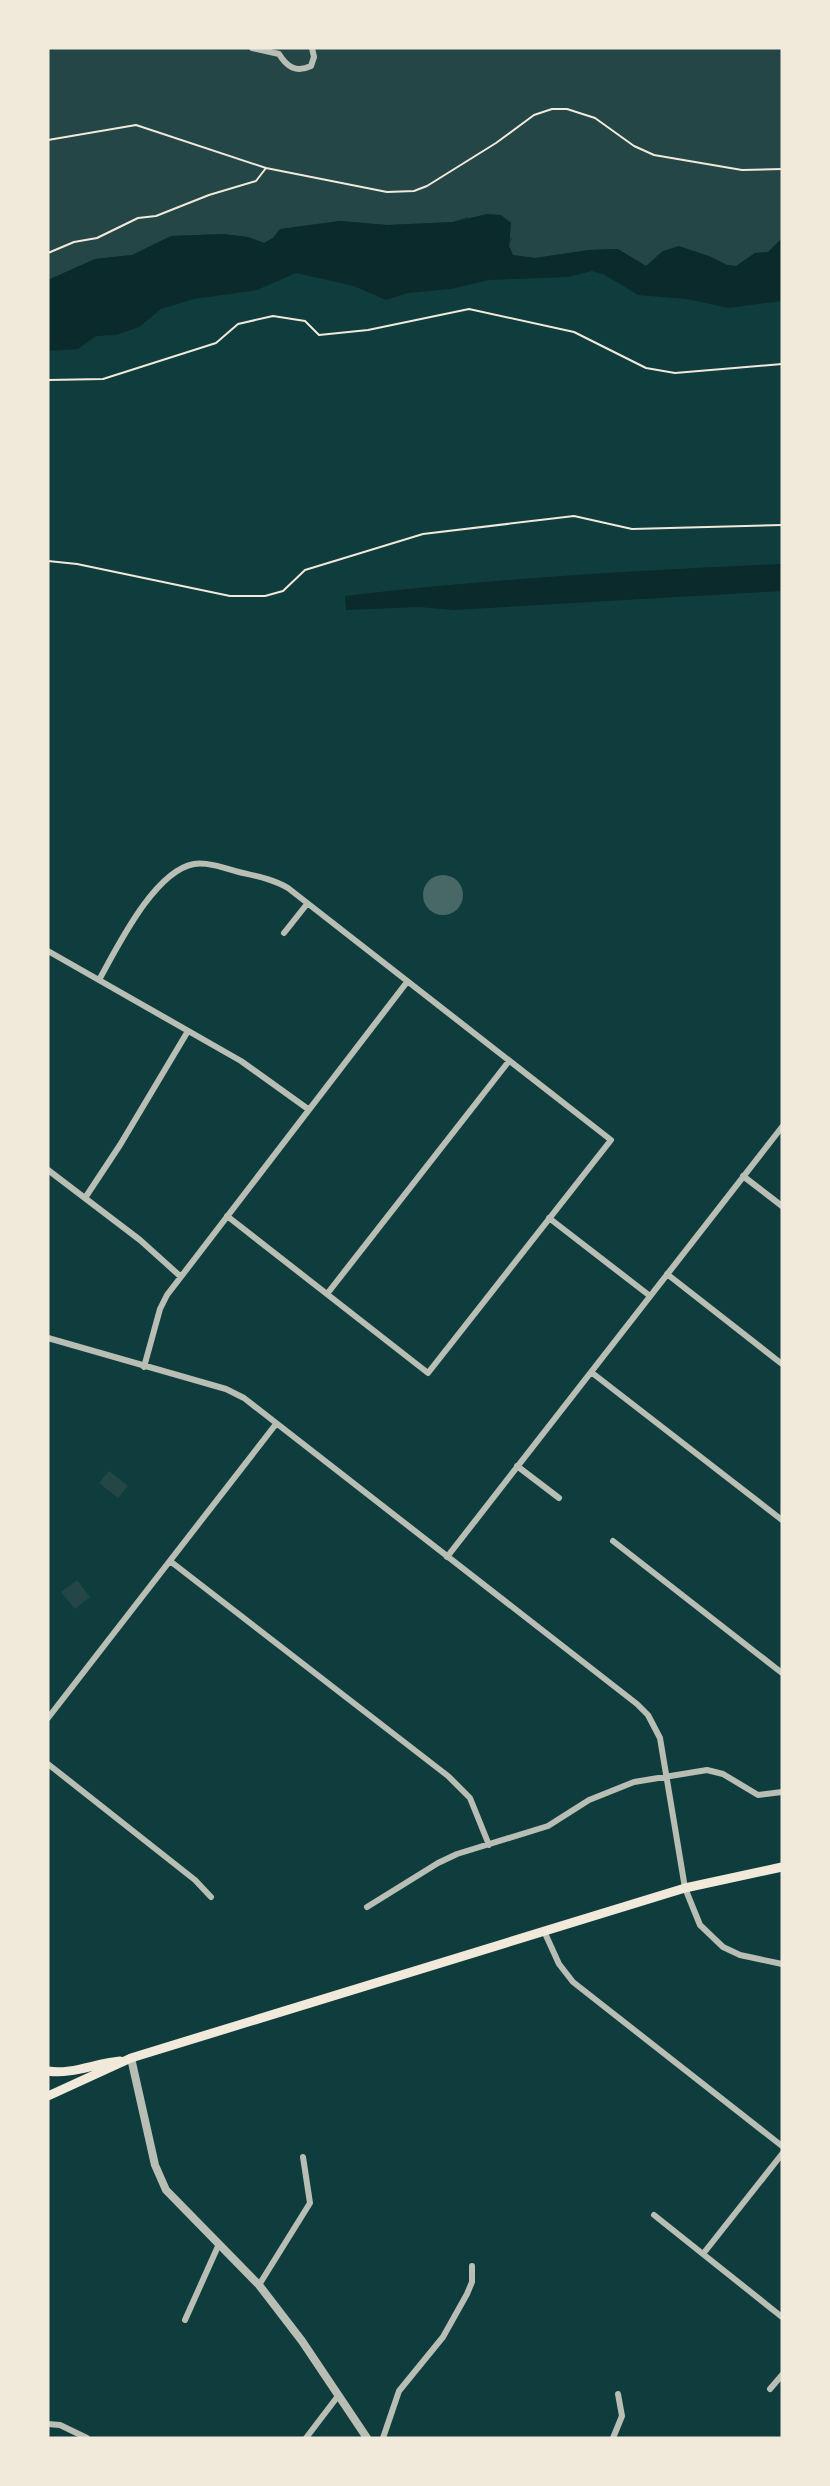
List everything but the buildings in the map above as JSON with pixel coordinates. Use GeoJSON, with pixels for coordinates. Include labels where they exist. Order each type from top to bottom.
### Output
{"type":"FeatureCollection","features":[{"type":"Feature","properties":{"kind":"main road"},"geometry":{"type":"LineString","coordinates":[[48,2071],[63,2072],[102,2062],[126,2060],[685,1888],[782,1867]]}},
{"type":"Feature","properties":{"kind":"main road"},"geometry":{"type":"LineString","coordinates":[[48,2096],[105,2072],[126,2060]]}},
{"type":"Feature","properties":{"kind":"street"},"geometry":{"type":"LineString","coordinates":[[252,48],[281,51],[284,63],[295,69],[303,70],[311,66],[314,57],[312,48]]}},
{"type":"Feature","properties":{"kind":"street"},"geometry":{"type":"LineString","coordinates":[[99,980],[136,917],[162,884],[184,866],[196,864],[214,866],[272,880],[307,904],[610,1140],[428,1373],[227,1216]]}},
{"type":"Feature","properties":{"kind":"street"},"geometry":{"type":"LineString","coordinates":[[284,933],[307,904]]}},
{"type":"Feature","properties":{"kind":"street"},"geometry":{"type":"LineString","coordinates":[[48,951],[241,1061],[308,1109]]}},
{"type":"Feature","properties":{"kind":"street"},"geometry":{"type":"LineString","coordinates":[[144,1367],[160,1309],[180,1276],[407,982]]}},
{"type":"Feature","properties":{"kind":"street"},"geometry":{"type":"LineString","coordinates":[[85,1198],[120,1145],[188,1031]]}},
{"type":"Feature","properties":{"kind":"street"},"geometry":{"type":"LineString","coordinates":[[327,1294],[509,1061]]}},
{"type":"Feature","properties":{"kind":"street"},"geometry":{"type":"LineString","coordinates":[[447,1557],[782,1127]]}},
{"type":"Feature","properties":{"kind":"street"},"geometry":{"type":"LineString","coordinates":[[48,1170],[180,1276]]}},
{"type":"Feature","properties":{"kind":"street"},"geometry":{"type":"LineString","coordinates":[[743,1176],[782,1206]]}},
{"type":"Feature","properties":{"kind":"street"},"geometry":{"type":"LineString","coordinates":[[549,1218],[650,1296]]}},
{"type":"Feature","properties":{"kind":"street"},"geometry":{"type":"LineString","coordinates":[[667,1275],[782,1364]]}},
{"type":"Feature","properties":{"kind":"street"},"geometry":{"type":"LineString","coordinates":[[48,1338],[226,1389],[244,1398],[642,1709],[655,1725],[660,1738],[685,1888],[700,1925],[711,1938],[740,1955],[782,1964]]}},
{"type":"Feature","properties":{"kind":"street"},"geometry":{"type":"LineString","coordinates":[[591,1372],[782,1521]]}},
{"type":"Feature","properties":{"kind":"street"},"geometry":{"type":"LineString","coordinates":[[48,1719],[276,1424]]}},
{"type":"Feature","properties":{"kind":"street"},"geometry":{"type":"LineString","coordinates":[[517,1466],[559,1498]]}},
{"type":"Feature","properties":{"kind":"street"},"geometry":{"type":"LineString","coordinates":[[613,1541],[782,1673]]}},
{"type":"Feature","properties":{"kind":"street"},"geometry":{"type":"LineString","coordinates":[[170,1561],[448,1776],[470,1798],[489,1845]]}},
{"type":"Feature","properties":{"kind":"street"},"geometry":{"type":"LineString","coordinates":[[48,1764],[195,1880],[211,1897]]}},
{"type":"Feature","properties":{"kind":"street"},"geometry":{"type":"LineString","coordinates":[[367,1907],[438,1863],[548,1826],[610,1791],[634,1782],[666,1776],[715,1772],[758,1796],[782,1792]]}},
{"type":"Feature","properties":{"kind":"street"},"geometry":{"type":"LineString","coordinates":[[544,1931],[556,1959],[573,1982],[782,2146]]}},
{"type":"Feature","properties":{"kind":"street"},"geometry":{"type":"LineString","coordinates":[[126,2060],[160,2180],[174,2201],[259,2285],[302,2341],[367,2438]]}},
{"type":"Feature","properties":{"kind":"street"},"geometry":{"type":"LineString","coordinates":[[703,2254],[782,2154]]}},
{"type":"Feature","properties":{"kind":"street"},"geometry":{"type":"LineString","coordinates":[[259,2285],[310,2203],[303,2157]]}},
{"type":"Feature","properties":{"kind":"street"},"geometry":{"type":"LineString","coordinates":[[654,2215],[782,2318]]}},
{"type":"Feature","properties":{"kind":"street"},"geometry":{"type":"LineString","coordinates":[[186,2320],[219,2244]]}},
{"type":"Feature","properties":{"kind":"street"},"geometry":{"type":"LineString","coordinates":[[383,2438],[399,2391],[443,2337],[467,2294],[472,2282],[472,2266]]}},
{"type":"Feature","properties":{"kind":"street"},"geometry":{"type":"LineString","coordinates":[[770,2389],[782,2375]]}},
{"type":"Feature","properties":{"kind":"street"},"geometry":{"type":"LineString","coordinates":[[613,2438],[622,2416],[618,2394]]}},
{"type":"Feature","properties":{"kind":"street"},"geometry":{"type":"LineString","coordinates":[[306,2438],[338,2396]]}},
{"type":"Feature","properties":{"kind":"street"},"geometry":{"type":"LineString","coordinates":[[48,2424],[87,2438]]}},
{"type":"Feature","properties":{"kind":"path"},"geometry":{"type":"LineString","coordinates":[[48,140],[136,125],[266,168],[387,192],[414,191],[496,143],[534,115],[552,109],[567,109],[595,118],[634,146],[654,155],[742,170],[782,169]]}},
{"type":"Feature","properties":{"kind":"path"},"geometry":{"type":"LineString","coordinates":[[48,253],[74,242],[97,238],[138,218],[156,216],[209,195],[256,182],[266,168]]}},
{"type":"Feature","properties":{"kind":"path"},"geometry":{"type":"LineString","coordinates":[[48,380],[103,379],[216,343],[238,324],[273,316],[305,321],[319,335],[368,330],[469,309],[574,332],[646,368],[675,373],[782,364]]}},
{"type":"Feature","properties":{"kind":"path"},"geometry":{"type":"LineString","coordinates":[[48,561],[76,564],[230,596],[265,596],[283,591],[305,570],[423,534],[574,516],[632,529],[782,525]]}},
{"type":"Feature","properties":{"kind":"shaded area"},"geometry":{"type":"Polygon","coordinates":[[[48,48],[782,48],[782,238],[768,252],[755,253],[736,266],[727,265],[695,252],[663,251],[646,266],[617,249],[589,250],[535,258],[513,255],[509,246],[512,238],[467,217],[453,222],[387,225],[340,221],[280,229],[273,238],[264,243],[248,237],[223,234],[171,236],[132,255],[95,259],[48,280],[48,48]]]}},
{"type":"Feature","properties":{"kind":"shaded area"},"geometry":{"type":"Polygon","coordinates":[[[487,214],[501,215],[511,223],[509,246],[513,255],[535,258],[589,250],[618,249],[646,266],[663,251],[679,246],[727,265],[736,266],[755,253],[768,252],[782,238],[782,301],[728,308],[687,299],[638,295],[605,275],[592,271],[568,277],[489,280],[451,289],[408,293],[386,300],[354,286],[296,273],[257,290],[194,299],[161,309],[139,327],[116,335],[96,336],[78,349],[48,351],[48,280],[95,259],[132,255],[171,236],[223,234],[248,237],[264,243],[273,238],[280,229],[340,221],[387,225],[453,222],[487,214]]]}},
{"type":"Feature","properties":{"kind":"shaded area"},"geometry":{"type":"Polygon","coordinates":[[[782,564],[782,591],[454,610],[419,607],[346,610],[345,596],[399,590],[563,576],[782,564]]]}},
{"type":"Feature","properties":{"kind":"shaded area"},"geometry":{"type":"Polygon","coordinates":[[[109,1471],[128,1486],[118,1498],[99,1483],[109,1471]]]}},
{"type":"Feature","properties":{"kind":"shaded area"},"geometry":{"type":"Polygon","coordinates":[[[77,1580],[90,1597],[75,1609],[61,1592],[77,1580]]]}}]}
